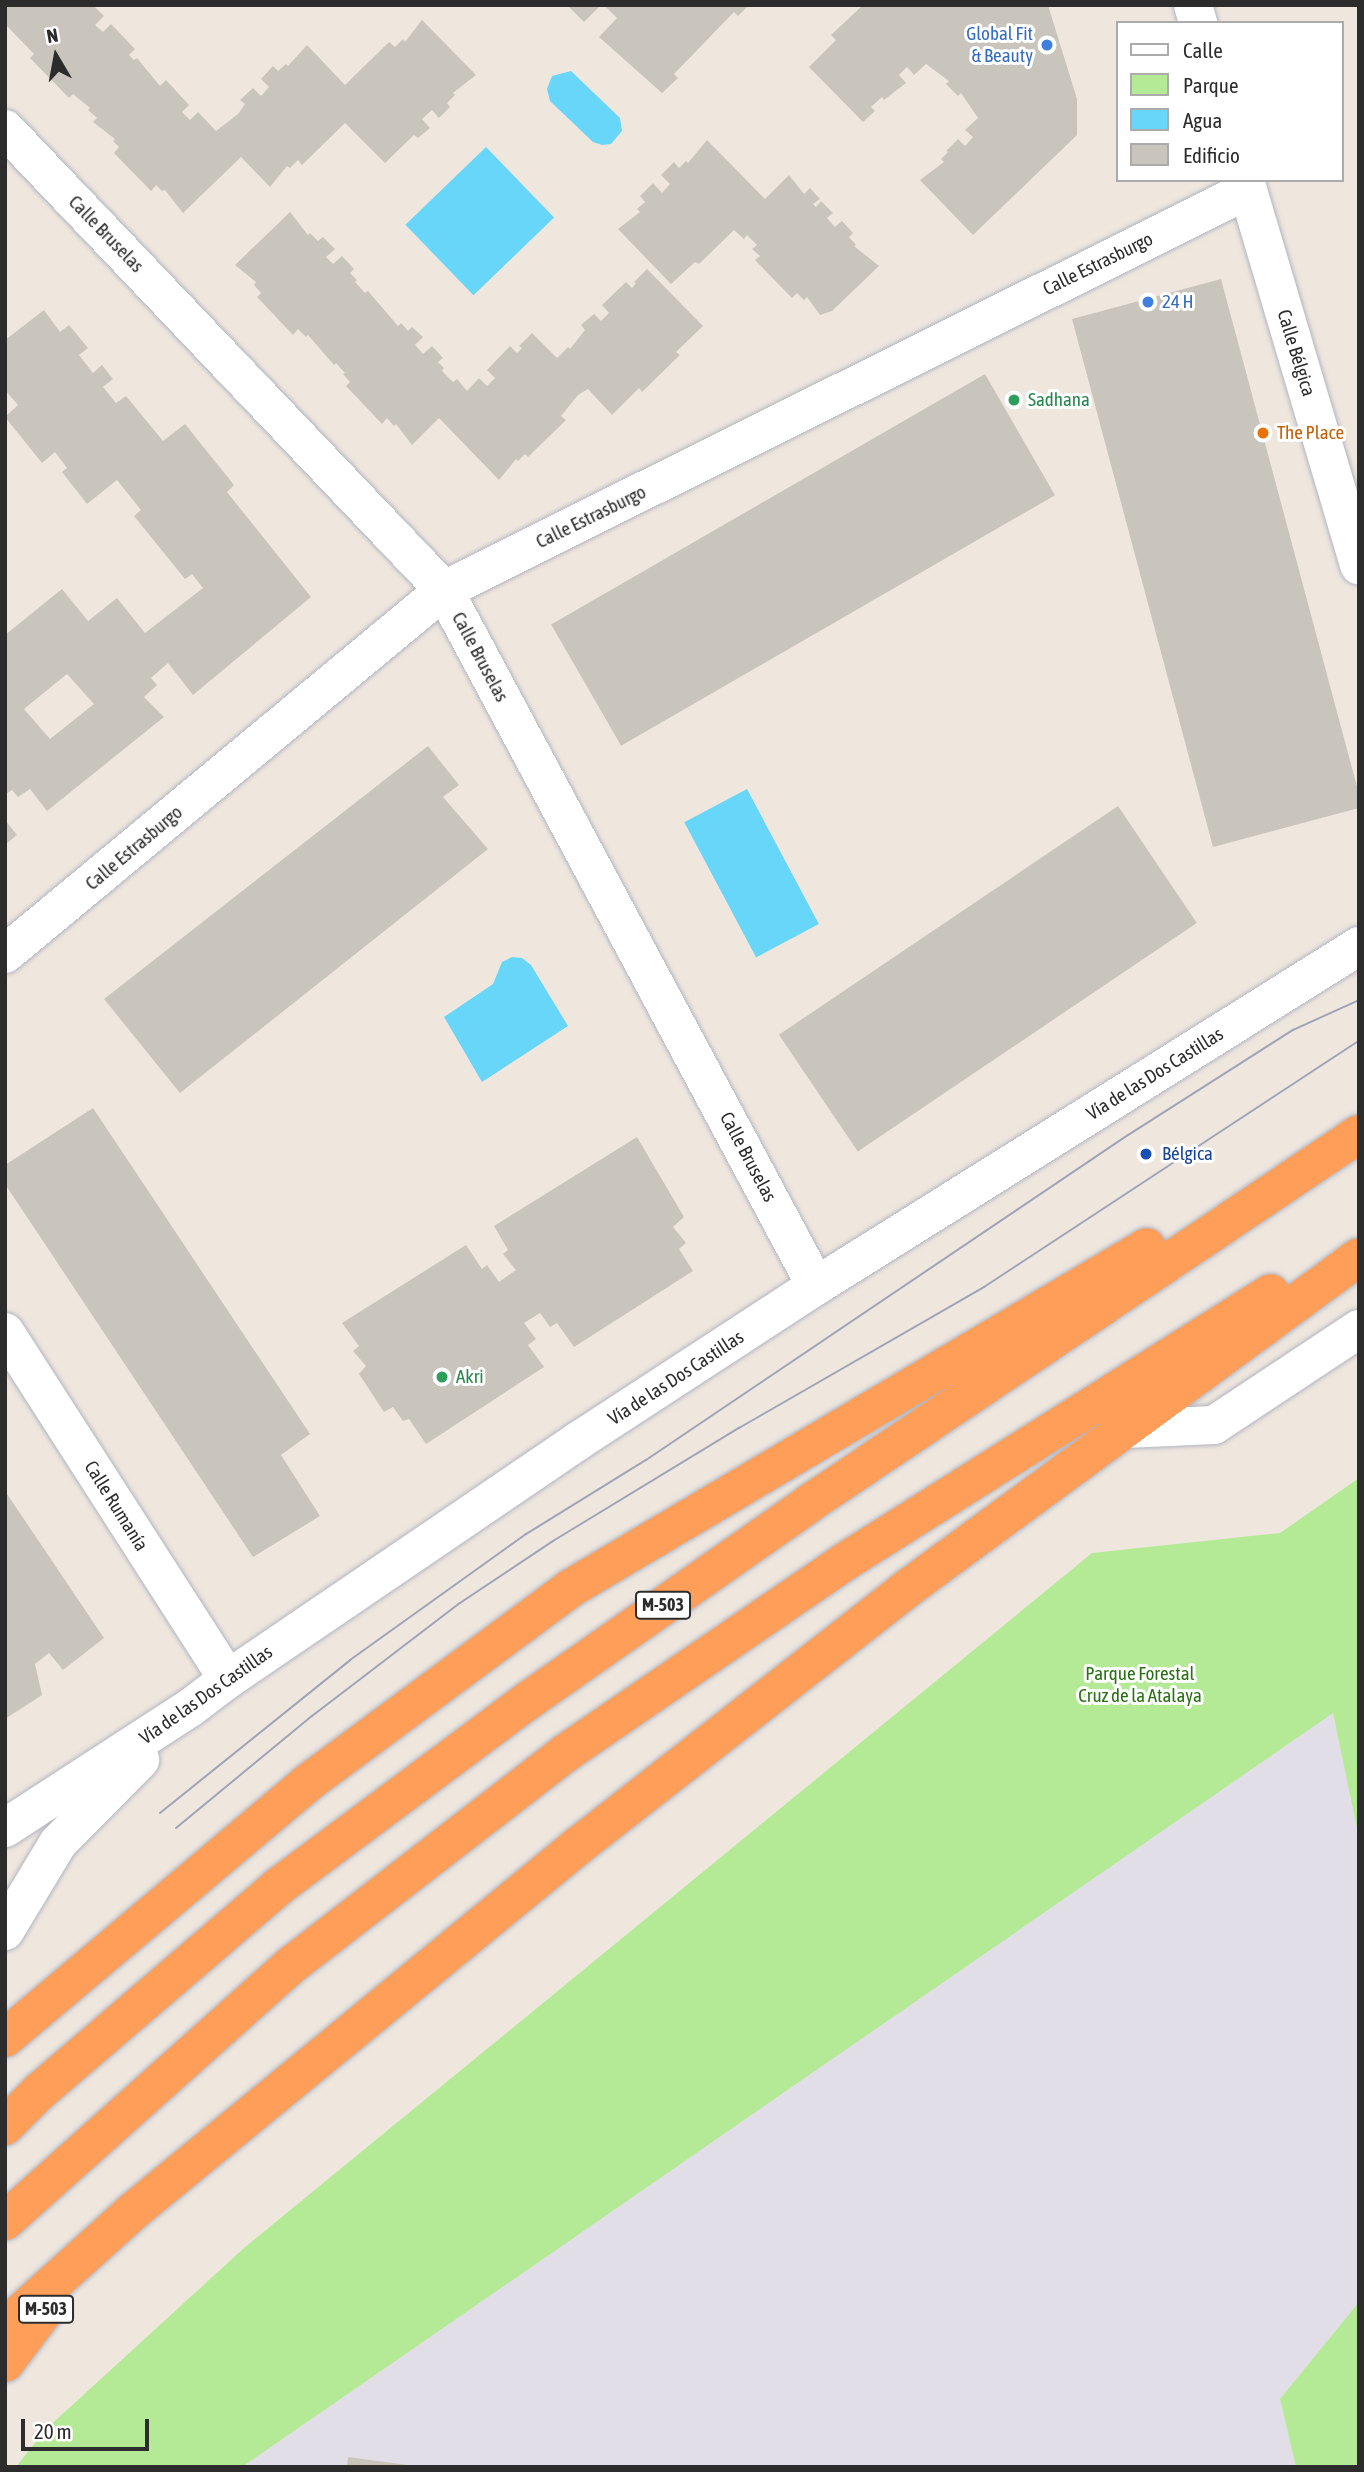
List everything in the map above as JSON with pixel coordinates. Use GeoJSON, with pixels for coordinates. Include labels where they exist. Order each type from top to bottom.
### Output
{"type":"FeatureCollection","features":[{"type":"Feature","properties":{"kind":"highway"},"geometry":{"type":"LineString","coordinates":[[5,2038],[309,1782],[571,1588],[1359,1119]]}},
{"type":"Feature","properties":{"kind":"highway","name":"M-503"},"geometry":{"type":"LineString","coordinates":[[5,2126],[39,2092],[278,1887],[528,1700],[810,1503],[1359,1134]]}},
{"type":"Feature","properties":{"kind":"highway"},"geometry":{"type":"LineString","coordinates":[[5,2221],[294,1963],[567,1752],[846,1561],[1359,1237]]}},
{"type":"Feature","properties":{"kind":"highway","name":"M-503"},"geometry":{"type":"LineString","coordinates":[[5,2327],[131,2213],[578,1846],[908,1588],[1359,1257]]}},
{"type":"Feature","properties":{"kind":"highway","name":"M-503"},"geometry":{"type":"LineString","coordinates":[[5,2363],[86,2255]]}},
{"type":"Feature","properties":{"kind":"street","name":"Calle Bruselas"},"geometry":{"type":"LineString","coordinates":[[5,129],[444,590],[816,1286]]}},
{"type":"Feature","properties":{"kind":"street","name":"Calle Estrasburgo"},"geometry":{"type":"LineString","coordinates":[[5,954],[444,590],[1246,185]]}},
{"type":"Feature","properties":{"kind":"street","name":"Calle Bélgica"},"geometry":{"type":"LineString","coordinates":[[1246,185],[1359,566]]}},
{"type":"Feature","properties":{"kind":"street","name":"Vía de las Dos Castillas"},"geometry":{"type":"LineString","coordinates":[[5,1828],[190,1708],[228,1679],[578,1441],[816,1286],[1359,946]]}},
{"type":"Feature","properties":{"kind":"street"},"geometry":{"type":"LineString","coordinates":[[1125,1429],[1214,1425],[1359,1329]]}},
{"type":"Feature","properties":{"kind":"street","name":"Calle Rumanía"},"geometry":{"type":"LineString","coordinates":[[5,1332],[228,1679]]}},
{"type":"Feature","properties":{"kind":"street"},"geometry":{"type":"LineString","coordinates":[[5,1931],[58,1843],[190,1708]]}},
{"type":"Feature","properties":{"kind":"shaded area"},"geometry":{"type":"Polygon","coordinates":[[[1333,1712],[1359,1838],[1359,2302],[1280,2399],[1296,2467],[242,2467],[1333,1712]]]}},
{"type":"Feature","properties":{"kind":"green space","name":"Parque Forestal Cruz de la Atalaya"},"geometry":{"type":"Polygon","coordinates":[[[1359,1478],[1359,1838],[1333,1713],[242,2467],[16,2467],[45,2430],[244,2248],[1092,1553],[1280,1533],[1359,1478]]]}},
{"type":"Feature","properties":{"kind":"green space"},"geometry":{"type":"Polygon","coordinates":[[[1359,2302],[1359,2467],[1296,2467],[1280,2399],[1359,2302]]]}},
{"type":"Feature","properties":{"kind":"water"},"geometry":{"type":"Polygon","coordinates":[[[571,71],[620,118],[622,131],[611,144],[593,142],[550,101],[547,89],[552,76],[571,71]]]}},
{"type":"Feature","properties":{"kind":"water"},"geometry":{"type":"Polygon","coordinates":[[[486,147],[554,217],[474,295],[405,225],[486,147]]]}},
{"type":"Feature","properties":{"kind":"water"},"geometry":{"type":"Polygon","coordinates":[[[747,789],[819,924],[756,957],[684,822],[747,789]]]}},
{"type":"Feature","properties":{"kind":"water"},"geometry":{"type":"Polygon","coordinates":[[[512,957],[522,958],[531,965],[568,1026],[482,1082],[444,1017],[493,984],[502,962],[512,957]]]}},
{"type":"Feature","properties":{"kind":"building"},"geometry":{"type":"Polygon","coordinates":[[[5,5],[93,5],[104,16],[95,25],[103,32],[111,24],[135,49],[129,55],[134,60],[137,58],[160,86],[166,80],[189,105],[182,112],[190,120],[198,112],[216,131],[238,114],[245,104],[240,100],[253,88],[261,96],[269,87],[261,79],[273,66],[278,71],[286,64],[288,66],[307,45],[345,85],[389,42],[395,47],[403,39],[405,42],[422,20],[476,75],[453,93],[455,95],[447,103],[450,107],[439,118],[432,110],[422,119],[430,128],[418,138],[414,135],[385,163],[345,123],[302,165],[298,160],[290,168],[287,166],[270,187],[241,157],[183,213],[165,190],[162,191],[156,185],[151,191],[114,153],[119,147],[113,141],[115,139],[93,122],[97,118],[88,110],[90,108],[73,94],[69,98],[30,58],[34,54],[5,24],[5,5]]]}},
{"type":"Feature","properties":{"kind":"building"},"geometry":{"type":"Polygon","coordinates":[[[567,5],[601,5],[584,22],[567,5]]]}},
{"type":"Feature","properties":{"kind":"building"},"geometry":{"type":"Polygon","coordinates":[[[604,5],[749,5],[738,16],[734,12],[674,74],[678,78],[662,93],[599,37],[617,18],[604,5]]]}},
{"type":"Feature","properties":{"kind":"building"},"geometry":{"type":"Polygon","coordinates":[[[863,5],[1048,5],[1077,99],[1077,135],[973,235],[920,180],[944,162],[941,159],[958,139],[965,146],[973,137],[965,130],[978,118],[961,93],[958,96],[946,84],[949,81],[926,64],[914,75],[907,67],[899,75],[906,83],[884,100],[882,97],[871,107],[875,111],[863,122],[809,67],[836,40],[831,35],[863,5]]]}},
{"type":"Feature","properties":{"kind":"building"},"geometry":{"type":"Polygon","coordinates":[[[707,140],[765,199],[789,175],[804,194],[810,188],[820,199],[813,204],[816,207],[821,201],[833,213],[827,218],[835,227],[842,221],[853,233],[849,237],[856,245],[854,246],[879,266],[832,311],[820,315],[807,297],[804,300],[797,293],[792,298],[755,260],[760,256],[752,249],[757,245],[747,235],[744,239],[734,230],[699,264],[695,262],[671,284],[618,229],[640,212],[637,209],[645,202],[640,196],[653,183],[662,193],[670,184],[661,175],[674,162],[679,168],[686,161],[688,163],[707,140]]]}},
{"type":"Feature","properties":{"kind":"building"},"geometry":{"type":"Polygon","coordinates":[[[290,212],[308,235],[310,233],[318,241],[323,237],[335,249],[326,257],[333,264],[342,256],[354,269],[350,273],[357,280],[355,282],[365,293],[368,291],[398,326],[401,323],[408,331],[412,327],[423,337],[415,345],[423,354],[432,346],[443,358],[438,362],[444,368],[442,371],[453,382],[457,379],[467,391],[479,378],[487,386],[495,378],[487,370],[510,346],[517,353],[522,348],[519,346],[532,333],[557,358],[568,347],[570,349],[585,330],[581,325],[594,314],[601,321],[609,313],[602,305],[626,282],[632,288],[636,283],[634,282],[647,269],[703,326],[676,352],[680,355],[642,392],[639,388],[612,415],[588,389],[578,395],[561,416],[566,420],[528,457],[525,454],[518,461],[516,459],[499,480],[439,418],[412,445],[396,424],[394,426],[387,418],[382,424],[346,386],[350,382],[336,363],[334,365],[308,335],[306,337],[298,329],[293,335],[257,297],[261,293],[254,285],[256,282],[235,265],[290,212]]]}},
{"type":"Feature","properties":{"kind":"building"},"geometry":{"type":"Polygon","coordinates":[[[1221,279],[1359,794],[1359,808],[1213,847],[1072,319],[1221,279]]]}},
{"type":"Feature","properties":{"kind":"building"},"geometry":{"type":"Polygon","coordinates":[[[44,310],[60,332],[69,325],[88,348],[79,355],[93,373],[102,365],[113,379],[103,387],[116,403],[126,396],[163,441],[185,424],[234,485],[227,492],[311,597],[193,695],[168,663],[151,678],[157,685],[144,697],[164,717],[47,811],[30,789],[18,797],[12,790],[5,795],[5,635],[62,589],[88,621],[117,598],[145,633],[203,588],[192,574],[185,579],[134,516],[141,510],[117,480],[87,504],[62,472],[67,468],[55,452],[42,463],[5,417],[18,405],[5,390],[5,340],[44,310]],[[67,674],[24,709],[50,739],[94,704],[67,674]]]}},
{"type":"Feature","properties":{"kind":"building"},"geometry":{"type":"Polygon","coordinates":[[[985,374],[1055,495],[621,746],[551,625],[985,374]]]}},
{"type":"Feature","properties":{"kind":"building"},"geometry":{"type":"Polygon","coordinates":[[[428,746],[459,785],[443,797],[488,849],[180,1093],[104,999],[428,746]]]}},
{"type":"Feature","properties":{"kind":"building"},"geometry":{"type":"Polygon","coordinates":[[[1118,806],[1197,923],[858,1152],[779,1035],[1118,806]]]}},
{"type":"Feature","properties":{"kind":"building"},"geometry":{"type":"Polygon","coordinates":[[[5,820],[17,835],[5,845],[5,820]]]}},
{"type":"Feature","properties":{"kind":"building"},"geometry":{"type":"Polygon","coordinates":[[[93,1108],[310,1434],[281,1455],[320,1516],[253,1557],[5,1184],[5,1165],[93,1108]]]}},
{"type":"Feature","properties":{"kind":"building"},"geometry":{"type":"Polygon","coordinates":[[[637,1137],[684,1217],[673,1227],[686,1243],[679,1249],[693,1271],[574,1347],[557,1323],[550,1327],[540,1313],[524,1323],[536,1339],[528,1345],[544,1367],[426,1444],[409,1419],[403,1421],[393,1407],[384,1412],[359,1374],[366,1366],[353,1351],[359,1346],[342,1323],[466,1245],[482,1269],[487,1265],[499,1282],[516,1270],[503,1254],[508,1250],[494,1226],[637,1137]]]}},
{"type":"Feature","properties":{"kind":"building"},"geometry":{"type":"Polygon","coordinates":[[[5,1491],[104,1638],[63,1670],[49,1653],[35,1664],[42,1695],[5,1719],[5,1491]]]}},
{"type":"Feature","properties":{"kind":"building"},"geometry":{"type":"Polygon","coordinates":[[[348,2457],[408,2465],[408,2467],[347,2467],[348,2457]]]}},
{"type":"Feature","properties":{"kind":"tram line"},"geometry":{"type":"LineString","coordinates":[[160,1813],[350,1660],[526,1534],[646,1460],[1128,1135],[1293,1030],[1359,1000]]}},
{"type":"Feature","properties":{"kind":"tram line"},"geometry":{"type":"LineString","coordinates":[[176,1828],[312,1716],[460,1603],[553,1541],[739,1428],[984,1287],[1359,1041]]}},
{"type":"Feature","properties":{"kind":"place","name":"Global Fit & Beauty"},"geometry":{"type":"Point","coordinates":[1047,45]}},
{"type":"Feature","properties":{"kind":"place","name":"24 H"},"geometry":{"type":"Point","coordinates":[1148,302]}},
{"type":"Feature","properties":{"kind":"place","name":"Sadhana"},"geometry":{"type":"Point","coordinates":[1014,400]}},
{"type":"Feature","properties":{"kind":"place","name":"The Place"},"geometry":{"type":"Point","coordinates":[1263,433]}},
{"type":"Feature","properties":{"kind":"place","name":"Bélgica"},"geometry":{"type":"Point","coordinates":[1146,1154]}},
{"type":"Feature","properties":{"kind":"place","name":"Akri"},"geometry":{"type":"Point","coordinates":[442,1377]}}]}
